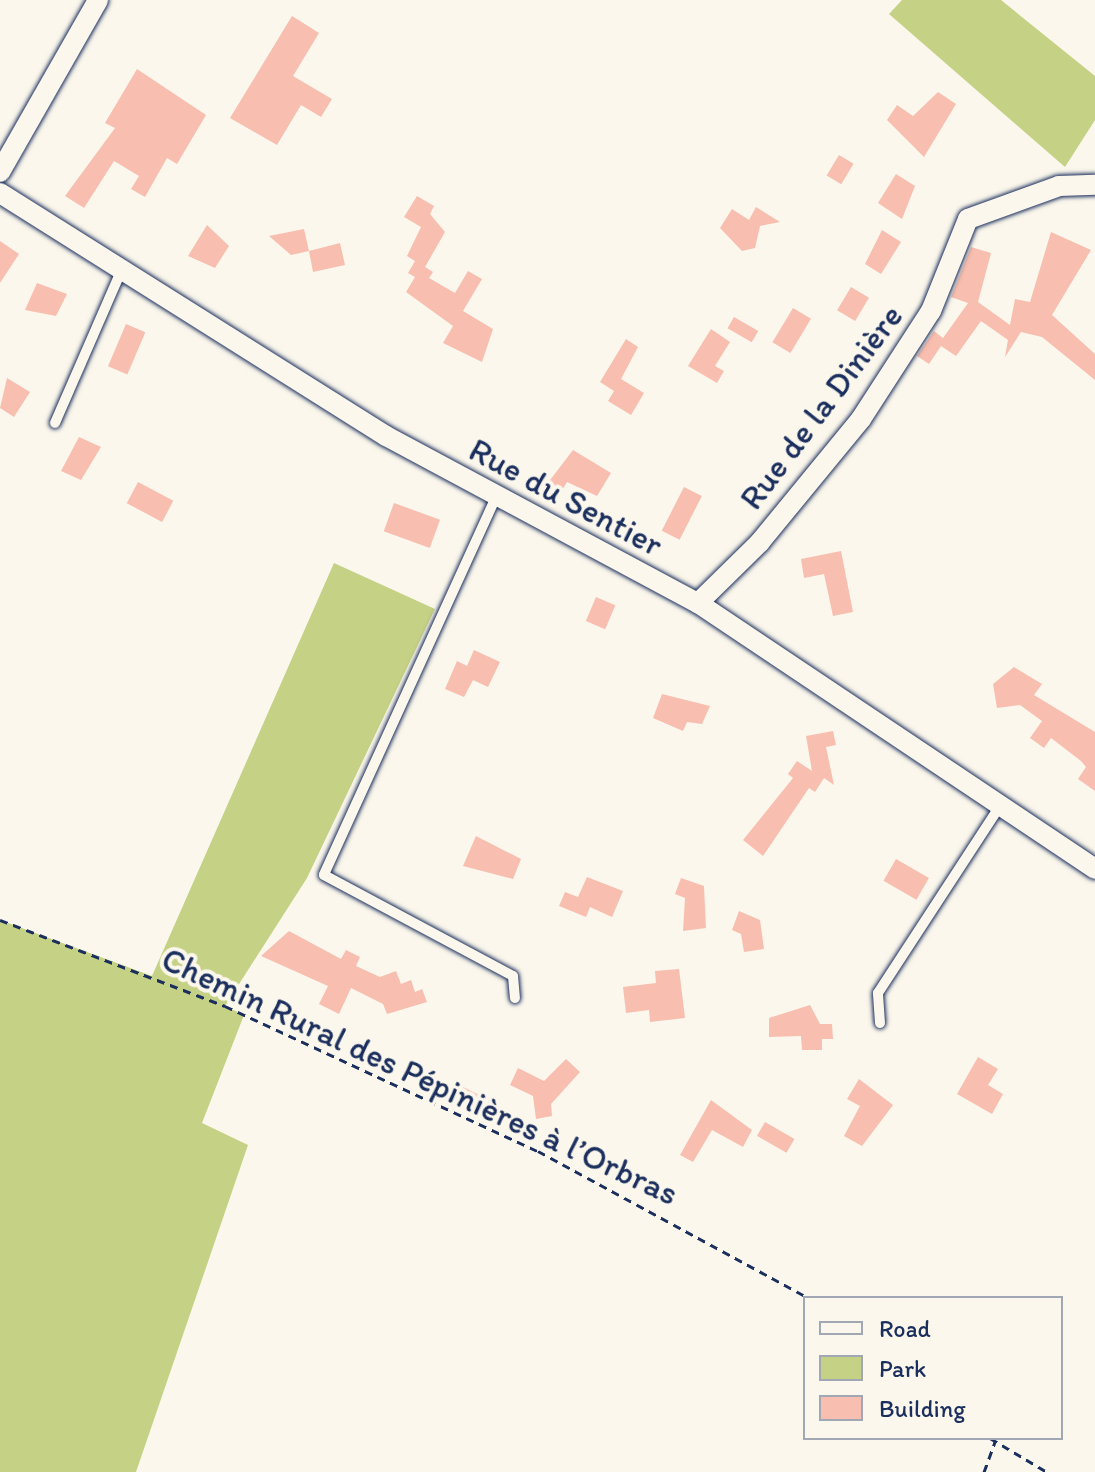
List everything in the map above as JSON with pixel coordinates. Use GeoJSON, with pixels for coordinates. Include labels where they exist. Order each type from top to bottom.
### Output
{"type":"FeatureCollection","features":[{"type":"Feature","properties":{"kind":"street"},"geometry":{"type":"LineString","coordinates":[[0,172],[98,0]]}},
{"type":"Feature","properties":{"kind":"street","name":"Rue de la Dinière"},"geometry":{"type":"LineString","coordinates":[[698,603],[760,542],[861,419],[931,311],[968,219],[1059,186],[1095,185]]}},
{"type":"Feature","properties":{"kind":"street","name":"Rue du Sentier"},"geometry":{"type":"LineString","coordinates":[[0,193],[121,271],[496,497],[698,603],[1095,869]]}},
{"type":"Feature","properties":{"kind":"lane"},"geometry":{"type":"LineString","coordinates":[[55,423],[121,271]]}},
{"type":"Feature","properties":{"kind":"lane"},"geometry":{"type":"LineString","coordinates":[[496,497],[324,875],[513,976],[515,998]]}},
{"type":"Feature","properties":{"kind":"lane"},"geometry":{"type":"LineString","coordinates":[[880,1023],[878,993],[1000,806]]}},
{"type":"Feature","properties":{"kind":"path","name":"Chemin Rural des Pépinières à l’Orbras"},"geometry":{"type":"LineString","coordinates":[[0,920],[225,1006],[511,1138],[805,1296]]}},
{"type":"Feature","properties":{"kind":"path"},"geometry":{"type":"LineString","coordinates":[[984,1472],[992,1440],[1047,1472]]}},
{"type":"Feature","properties":{"kind":"green space"},"geometry":{"type":"Polygon","coordinates":[[[902,0],[1001,0],[1095,76],[1095,120],[1065,167],[889,14],[902,0]]]}},
{"type":"Feature","properties":{"kind":"green space"},"geometry":{"type":"Polygon","coordinates":[[[334,563],[435,609],[307,878],[225,1006],[244,1015],[202,1123],[248,1145],[136,1472],[0,1472],[0,920],[152,976],[334,563]]]}},
{"type":"Feature","properties":{"kind":"building"},"geometry":{"type":"Polygon","coordinates":[[[292,16],[319,33],[293,76],[332,99],[321,117],[301,105],[277,145],[230,118],[292,16]]]}},
{"type":"Feature","properties":{"kind":"building"},"geometry":{"type":"Polygon","coordinates":[[[137,69],[206,115],[177,164],[167,158],[145,197],[131,189],[139,176],[114,161],[84,208],[65,196],[115,128],[105,123],[137,69]]]}},
{"type":"Feature","properties":{"kind":"building"},"geometry":{"type":"Polygon","coordinates":[[[938,92],[956,104],[924,157],[887,120],[897,105],[913,116],[938,92]]]}},
{"type":"Feature","properties":{"kind":"building"},"geometry":{"type":"Polygon","coordinates":[[[839,155],[854,164],[841,184],[827,176],[839,155]]]}},
{"type":"Feature","properties":{"kind":"building"},"geometry":{"type":"Polygon","coordinates":[[[896,174],[915,186],[902,219],[878,203],[896,174]]]}},
{"type":"Feature","properties":{"kind":"building"},"geometry":{"type":"Polygon","coordinates":[[[417,196],[434,206],[430,214],[445,232],[425,267],[433,272],[429,278],[455,293],[468,271],[482,279],[463,311],[493,329],[482,362],[443,343],[453,326],[406,292],[415,277],[408,273],[415,261],[407,256],[421,227],[404,217],[417,196]]]}},
{"type":"Feature","properties":{"kind":"building"},"geometry":{"type":"Polygon","coordinates":[[[756,207],[780,222],[760,226],[755,248],[742,251],[720,228],[732,209],[749,220],[756,207]]]}},
{"type":"Feature","properties":{"kind":"building"},"geometry":{"type":"Polygon","coordinates":[[[207,225],[229,246],[215,268],[188,256],[207,225]]]}},
{"type":"Feature","properties":{"kind":"building"},"geometry":{"type":"Polygon","coordinates":[[[304,229],[309,251],[291,255],[269,236],[304,229]]]}},
{"type":"Feature","properties":{"kind":"building"},"geometry":{"type":"Polygon","coordinates":[[[882,230],[901,242],[881,274],[865,264],[882,230]]]}},
{"type":"Feature","properties":{"kind":"building"},"geometry":{"type":"Polygon","coordinates":[[[1051,232],[1091,250],[1052,315],[1095,354],[1095,380],[1042,337],[1021,332],[1005,357],[1008,340],[981,321],[956,356],[941,346],[929,364],[917,356],[934,331],[943,338],[968,303],[951,297],[971,247],[991,253],[978,302],[1010,325],[1015,299],[1030,302],[1051,232]]]}},
{"type":"Feature","properties":{"kind":"building"},"geometry":{"type":"Polygon","coordinates":[[[0,241],[19,254],[0,283],[0,241]]]}},
{"type":"Feature","properties":{"kind":"building"},"geometry":{"type":"Polygon","coordinates":[[[340,243],[345,265],[313,272],[309,251],[340,243]]]}},
{"type":"Feature","properties":{"kind":"building"},"geometry":{"type":"Polygon","coordinates":[[[37,283],[67,294],[56,316],[25,310],[37,283]]]}},
{"type":"Feature","properties":{"kind":"building"},"geometry":{"type":"Polygon","coordinates":[[[851,287],[869,298],[855,321],[837,310],[851,287]]]}},
{"type":"Feature","properties":{"kind":"building"},"geometry":{"type":"Polygon","coordinates":[[[793,308],[811,319],[790,353],[772,342],[793,308]]]}},
{"type":"Feature","properties":{"kind":"building"},"geometry":{"type":"Polygon","coordinates":[[[734,317],[758,331],[752,342],[728,328],[734,317]]]}},
{"type":"Feature","properties":{"kind":"building"},"geometry":{"type":"Polygon","coordinates":[[[126,324],[145,332],[127,375],[108,366],[126,324]]]}},
{"type":"Feature","properties":{"kind":"building"},"geometry":{"type":"Polygon","coordinates":[[[711,329],[730,342],[715,366],[724,371],[717,383],[688,366],[711,329]]]}},
{"type":"Feature","properties":{"kind":"building"},"geometry":{"type":"Polygon","coordinates":[[[626,339],[638,347],[621,379],[644,393],[631,415],[608,401],[614,391],[600,382],[626,339]]]}},
{"type":"Feature","properties":{"kind":"building"},"geometry":{"type":"Polygon","coordinates":[[[7,378],[30,392],[14,417],[0,408],[7,378]]]}},
{"type":"Feature","properties":{"kind":"building"},"geometry":{"type":"Polygon","coordinates":[[[79,437],[101,447],[81,480],[61,471],[79,437]]]}},
{"type":"Feature","properties":{"kind":"building"},"geometry":{"type":"Polygon","coordinates":[[[573,450],[611,473],[597,496],[567,482],[558,497],[544,488],[573,450]]]}},
{"type":"Feature","properties":{"kind":"building"},"geometry":{"type":"Polygon","coordinates":[[[138,482],[173,501],[162,522],[127,503],[138,482]]]}},
{"type":"Feature","properties":{"kind":"building"},"geometry":{"type":"Polygon","coordinates":[[[684,487],[702,496],[680,540],[662,531],[684,487]]]}},
{"type":"Feature","properties":{"kind":"building"},"geometry":{"type":"Polygon","coordinates":[[[394,503],[440,520],[430,548],[384,531],[394,503]]]}},
{"type":"Feature","properties":{"kind":"building"},"geometry":{"type":"Polygon","coordinates":[[[841,551],[853,612],[833,616],[824,574],[804,578],[801,559],[841,551]]]}},
{"type":"Feature","properties":{"kind":"building"},"geometry":{"type":"Polygon","coordinates":[[[596,597],[615,605],[605,629],[586,621],[596,597]]]}},
{"type":"Feature","properties":{"kind":"building"},"geometry":{"type":"Polygon","coordinates":[[[474,650],[500,662],[488,687],[473,680],[464,697],[445,689],[457,661],[467,666],[474,650]]]}},
{"type":"Feature","properties":{"kind":"building"},"geometry":{"type":"Polygon","coordinates":[[[1014,667],[1042,684],[1034,695],[1095,732],[1095,791],[1078,779],[1086,767],[1081,761],[1051,738],[1044,748],[1030,738],[1042,721],[1020,705],[997,708],[993,684],[1014,667]]]}},
{"type":"Feature","properties":{"kind":"building"},"geometry":{"type":"Polygon","coordinates":[[[662,694],[710,706],[702,724],[687,722],[683,731],[653,718],[662,694]]]}},
{"type":"Feature","properties":{"kind":"building"},"geometry":{"type":"Polygon","coordinates":[[[833,731],[836,745],[826,747],[834,785],[824,778],[815,792],[809,788],[763,856],[743,840],[793,778],[788,774],[797,761],[812,771],[806,736],[833,731]]]}},
{"type":"Feature","properties":{"kind":"building"},"geometry":{"type":"Polygon","coordinates":[[[476,836],[521,859],[513,879],[463,866],[476,836]]]}},
{"type":"Feature","properties":{"kind":"building"},"geometry":{"type":"Polygon","coordinates":[[[896,859],[929,878],[916,900],[884,881],[896,859]]]}},
{"type":"Feature","properties":{"kind":"building"},"geometry":{"type":"Polygon","coordinates":[[[587,877],[623,891],[612,917],[590,907],[586,917],[559,906],[565,892],[578,897],[587,877]]]}},
{"type":"Feature","properties":{"kind":"building"},"geometry":{"type":"Polygon","coordinates":[[[681,878],[704,886],[706,928],[683,931],[685,898],[675,894],[681,878]]]}},
{"type":"Feature","properties":{"kind":"building"},"geometry":{"type":"Polygon","coordinates":[[[739,911],[760,920],[764,949],[744,952],[741,934],[732,930],[739,911]]]}},
{"type":"Feature","properties":{"kind":"building"},"geometry":{"type":"Polygon","coordinates":[[[289,931],[341,959],[346,950],[360,957],[356,966],[380,977],[396,971],[401,984],[411,980],[415,992],[422,989],[427,1002],[387,1014],[383,1004],[351,988],[339,1014],[319,1004],[328,986],[261,956],[289,931]]]}},
{"type":"Feature","properties":{"kind":"building"},"geometry":{"type":"Polygon","coordinates":[[[679,969],[685,1018],[650,1022],[649,1010],[626,1013],[623,987],[656,983],[655,971],[679,969]]]}},
{"type":"Feature","properties":{"kind":"building"},"geometry":{"type":"Polygon","coordinates":[[[241,987],[260,999],[252,1011],[233,1002],[241,987]]]}},
{"type":"Feature","properties":{"kind":"building"},"geometry":{"type":"Polygon","coordinates":[[[810,1005],[820,1024],[832,1024],[833,1039],[822,1039],[822,1050],[802,1050],[801,1036],[769,1037],[769,1018],[810,1005]]]}},
{"type":"Feature","properties":{"kind":"building"},"geometry":{"type":"Polygon","coordinates":[[[978,1057],[998,1069],[988,1085],[1003,1094],[992,1114],[957,1094],[978,1057]]]}},
{"type":"Feature","properties":{"kind":"building"},"geometry":{"type":"Polygon","coordinates":[[[566,1059],[580,1072],[551,1104],[552,1116],[536,1119],[533,1096],[510,1085],[518,1068],[544,1081],[566,1059]]]}},
{"type":"Feature","properties":{"kind":"building"},"geometry":{"type":"Polygon","coordinates":[[[859,1079],[893,1105],[862,1146],[844,1136],[860,1106],[847,1099],[859,1079]]]}},
{"type":"Feature","properties":{"kind":"building"},"geometry":{"type":"Polygon","coordinates":[[[463,1087],[485,1098],[477,1116],[454,1105],[463,1087]]]}},
{"type":"Feature","properties":{"kind":"building"},"geometry":{"type":"Polygon","coordinates":[[[711,1100],[752,1130],[743,1147],[712,1130],[693,1162],[680,1155],[711,1100]]]}},
{"type":"Feature","properties":{"kind":"building"},"geometry":{"type":"Polygon","coordinates":[[[765,1122],[794,1139],[786,1153],[757,1136],[765,1122]]]}}]}
